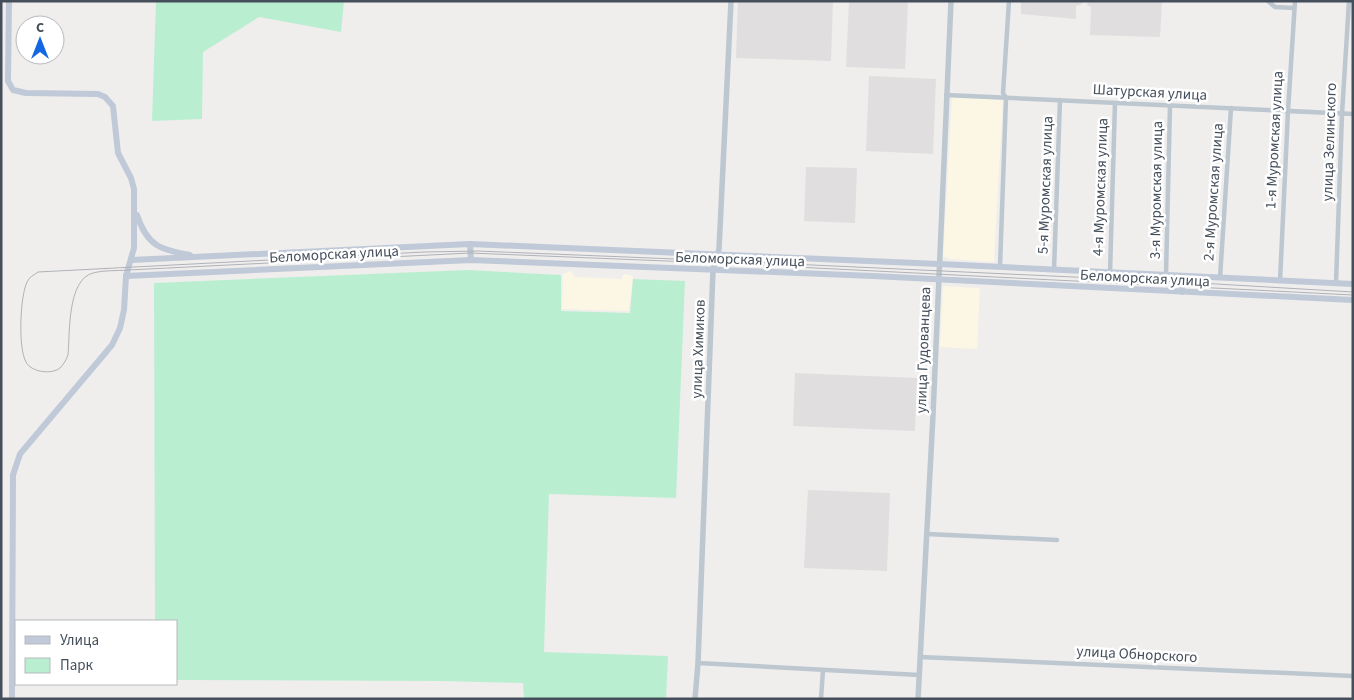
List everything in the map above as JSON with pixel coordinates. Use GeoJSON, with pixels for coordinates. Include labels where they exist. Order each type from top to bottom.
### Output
{"type":"FeatureCollection","features":[{"type":"Feature","properties":{"kind":"main road"},"geometry":{"type":"LineString","coordinates":[[9,1],[8,81],[13,90],[26,93],[98,94],[110,101],[114,112],[116,144],[134,189],[135,240],[126,276],[124,310],[120,328],[112,346],[20,454],[13,476],[12,699]]}},
{"type":"Feature","properties":{"kind":"main road"},"geometry":{"type":"LineString","coordinates":[[134,207],[143,232],[151,242],[165,250],[201,258]]}},
{"type":"Feature","properties":{"kind":"main road"},"geometry":{"type":"LineString","coordinates":[[470,244],[471,260]]}},
{"type":"Feature","properties":{"kind":"main road","name":"Беломорская улица"},"geometry":{"type":"LineString","coordinates":[[131,260],[470,244],[1353,284]]}},
{"type":"Feature","properties":{"kind":"main road","name":"Беломорская улица"},"geometry":{"type":"LineString","coordinates":[[126,276],[471,260],[1353,300]]}},
{"type":"Feature","properties":{"kind":"main road"},"geometry":{"type":"LineString","coordinates":[[1182,292],[1183,276]]}},
{"type":"Feature","properties":{"kind":"street","name":"улица Химиков"},"geometry":{"type":"LineString","coordinates":[[695,699],[714,270],[718,255],[731,1]]}},
{"type":"Feature","properties":{"kind":"street","name":"улица Гудованцева"},"geometry":{"type":"LineString","coordinates":[[918,699],[951,1]]}},
{"type":"Feature","properties":{"kind":"street"},"geometry":{"type":"LineString","coordinates":[[1000,267],[1006,98],[1003,93],[1009,1]]}},
{"type":"Feature","properties":{"kind":"street"},"geometry":{"type":"LineString","coordinates":[[1268,1],[1275,7],[1294,8]]}},
{"type":"Feature","properties":{"kind":"street","name":"1-я Муромская улица"},"geometry":{"type":"LineString","coordinates":[[1280,281],[1295,1]]}},
{"type":"Feature","properties":{"kind":"street","name":"улица Зелинского"},"geometry":{"type":"LineString","coordinates":[[1336,284],[1342,114],[1349,1]]}},
{"type":"Feature","properties":{"kind":"street","name":"Шатурская улица"},"geometry":{"type":"LineString","coordinates":[[946,95],[1353,114]]}},
{"type":"Feature","properties":{"kind":"street","name":"5-я Муромская улица"},"geometry":{"type":"LineString","coordinates":[[1054,270],[1060,100]]}},
{"type":"Feature","properties":{"kind":"street","name":"4-я Муромская улица"},"geometry":{"type":"LineString","coordinates":[[1110,272],[1115,103]]}},
{"type":"Feature","properties":{"kind":"street","name":"3-я Муромская улица"},"geometry":{"type":"LineString","coordinates":[[1166,275],[1170,106]]}},
{"type":"Feature","properties":{"kind":"street","name":"2-я Муромская улица"},"geometry":{"type":"LineString","coordinates":[[1220,278],[1231,108]]}},
{"type":"Feature","properties":{"kind":"street"},"geometry":{"type":"LineString","coordinates":[[927,534],[1057,540]]}},
{"type":"Feature","properties":{"kind":"street","name":"улица Обнорского"},"geometry":{"type":"LineString","coordinates":[[920,657],[1353,676]]}},
{"type":"Feature","properties":{"kind":"street"},"geometry":{"type":"LineString","coordinates":[[698,663],[919,675]]}},
{"type":"Feature","properties":{"kind":"street"},"geometry":{"type":"LineString","coordinates":[[821,699],[823,670]]}},
{"type":"Feature","properties":{"kind":"shaded area"},"geometry":{"type":"Polygon","coordinates":[[[738,1],[833,1],[831,61],[736,58],[738,1]]]}},
{"type":"Feature","properties":{"kind":"shaded area"},"geometry":{"type":"Polygon","coordinates":[[[849,1],[908,1],[905,69],[846,67],[849,1]]]}},
{"type":"Feature","properties":{"kind":"shaded area"},"geometry":{"type":"Polygon","coordinates":[[[1021,1],[1082,1],[1082,4],[1076,6],[1076,19],[1021,14],[1021,1]]]}},
{"type":"Feature","properties":{"kind":"shaded area"},"geometry":{"type":"Polygon","coordinates":[[[1088,1],[1162,1],[1160,37],[1090,35],[1091,7],[1087,5],[1088,1]]]}},
{"type":"Feature","properties":{"kind":"shaded area"},"geometry":{"type":"Polygon","coordinates":[[[869,76],[936,79],[933,154],[866,151],[869,76]]]}},
{"type":"Feature","properties":{"kind":"shaded area"},"geometry":{"type":"Polygon","coordinates":[[[952,97],[1003,100],[994,262],[948,259],[943,257],[952,97]]]}},
{"type":"Feature","properties":{"kind":"shaded area"},"geometry":{"type":"Polygon","coordinates":[[[806,167],[857,168],[855,223],[804,221],[806,167]]]}},
{"type":"Feature","properties":{"kind":"shaded area"},"geometry":{"type":"Polygon","coordinates":[[[571,271],[575,277],[621,279],[624,274],[633,276],[629,311],[562,309],[563,274],[571,271]]]}},
{"type":"Feature","properties":{"kind":"shaded area"},"geometry":{"type":"Polygon","coordinates":[[[943,286],[980,288],[977,349],[940,347],[943,286]]]}},
{"type":"Feature","properties":{"kind":"shaded area"},"geometry":{"type":"Polygon","coordinates":[[[795,373],[917,378],[915,431],[793,426],[795,373]]]}},
{"type":"Feature","properties":{"kind":"shaded area"},"geometry":{"type":"Polygon","coordinates":[[[808,490],[890,493],[887,571],[804,568],[808,490]]]}},
{"type":"Feature","properties":{"kind":"green space"},"geometry":{"type":"Polygon","coordinates":[[[156,1],[344,1],[341,32],[259,17],[203,52],[202,119],[152,121],[156,1]]]}},
{"type":"Feature","properties":{"kind":"green space"},"geometry":{"type":"Polygon","coordinates":[[[468,270],[561,275],[561,311],[630,313],[633,279],[685,281],[676,498],[549,494],[544,652],[668,656],[666,699],[524,699],[523,683],[178,680],[178,620],[155,620],[154,283],[468,270]]]}},
{"type":"Feature","properties":{"kind":"tram line"},"geometry":{"type":"LineString","coordinates":[[1353,292],[1182,282],[725,261],[478,251],[424,252],[38,272],[29,279],[25,289],[21,310],[21,334],[23,355],[26,362],[32,368],[47,372],[60,368],[68,355],[74,296],[78,286],[85,278],[97,272],[470,253],[716,263],[1353,295]]}}]}
